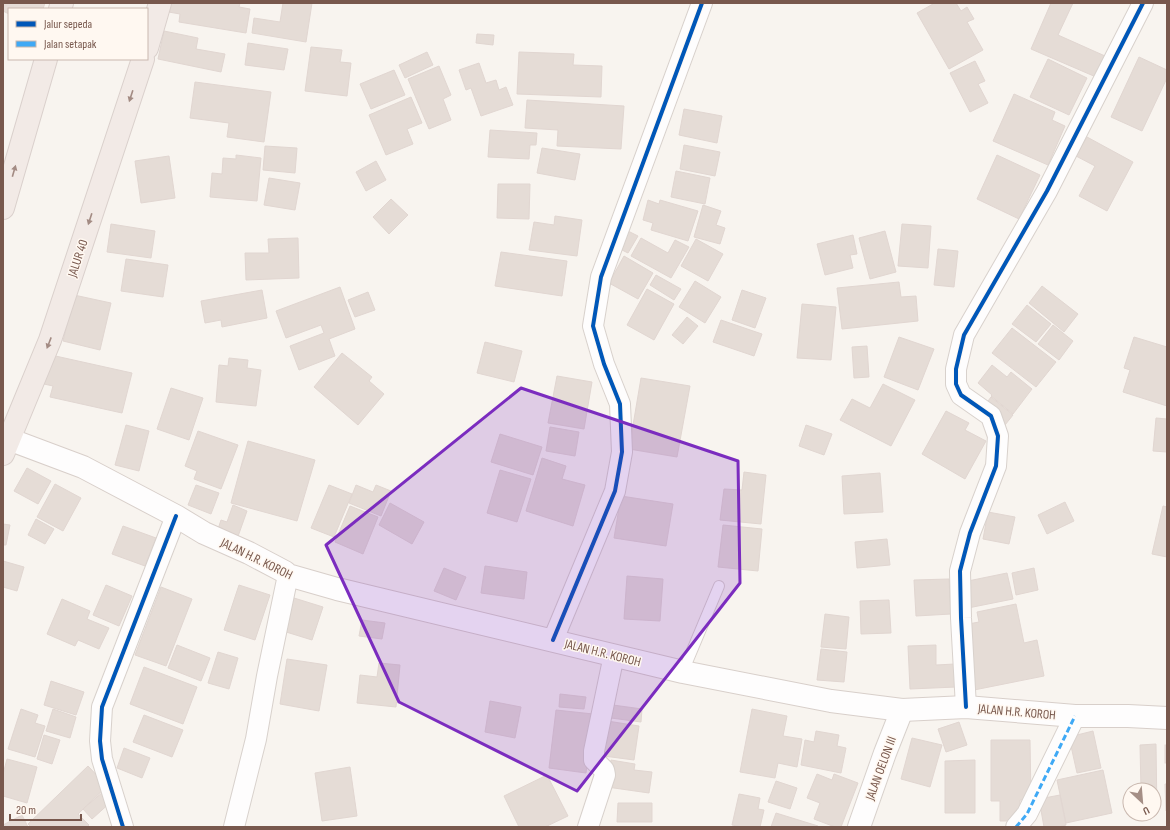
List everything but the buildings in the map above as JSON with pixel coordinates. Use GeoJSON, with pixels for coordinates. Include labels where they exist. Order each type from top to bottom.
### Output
{"type":"FeatureCollection","features":[{"type":"Feature","properties":{"kind":"highway"},"geometry":{"type":"LineString","coordinates":[[148,45],[160,3]]}},
{"type":"Feature","properties":{"kind":"highway"},"geometry":{"type":"LineString","coordinates":[[3,208],[46,60]]}},
{"type":"Feature","properties":{"kind":"highway","name":"JALUR 40"},"geometry":{"type":"LineString","coordinates":[[5,443],[50,340],[143,60]]}},
{"type":"Feature","properties":{"kind":"main road","name":"JALAN H.R. KOROH"},"geometry":{"type":"LineString","coordinates":[[5,443],[83,467],[176,516],[204,533],[249,553],[288,575],[344,591],[683,672],[831,701],[902,710],[966,707],[1075,716],[1167,718]]}},
{"type":"Feature","properties":{"kind":"main road","name":"JALAN OELON III"},"geometry":{"type":"LineString","coordinates":[[859,827],[902,710]]}},
{"type":"Feature","properties":{"kind":"street"},"geometry":{"type":"LineString","coordinates":[[553,640],[615,492],[622,452],[620,404],[604,364],[593,326],[601,277],[702,3]]}},
{"type":"Feature","properties":{"kind":"street"},"geometry":{"type":"LineString","coordinates":[[966,707],[960,571],[970,533],[996,466],[998,436],[991,416],[961,395],[956,384],[957,362],[964,335],[1047,191],[1142,3]]}},
{"type":"Feature","properties":{"kind":"street"},"geometry":{"type":"LineString","coordinates":[[124,827],[102,760],[100,741],[102,707],[176,516]]}},
{"type":"Feature","properties":{"kind":"street"},"geometry":{"type":"LineString","coordinates":[[234,827],[256,739],[267,676],[288,575]]}},
{"type":"Feature","properties":{"kind":"street"},"geometry":{"type":"LineString","coordinates":[[588,827],[605,775],[604,770],[594,760],[594,751],[614,655]]}},
{"type":"Feature","properties":{"kind":"street"},"geometry":{"type":"LineString","coordinates":[[1016,827],[1027,814],[1075,716]]}},
{"type":"Feature","properties":{"kind":"lane"},"geometry":{"type":"LineString","coordinates":[[683,672],[719,586]]}},
{"type":"Feature","properties":{"kind":"highlighted area"},"geometry":{"type":"Polygon","coordinates":[[[521,388],[738,461],[740,583],[577,791],[399,702],[326,545],[521,388]]]}},
{"type":"Feature","properties":{"kind":"marked path"},"geometry":{"type":"LineString","coordinates":[[1016,827],[1027,814],[1075,716]]}},
{"type":"Feature","properties":{"kind":"cycle path"},"geometry":{"type":"LineString","coordinates":[[553,640],[615,491],[622,452],[620,404],[604,364],[593,326],[601,277],[702,3]]}},
{"type":"Feature","properties":{"kind":"cycle path"},"geometry":{"type":"LineString","coordinates":[[966,707],[960,571],[970,533],[996,466],[998,436],[991,416],[961,395],[956,384],[956,369],[964,335],[1047,191],[1143,3]]}},
{"type":"Feature","properties":{"kind":"cycle path"},"geometry":{"type":"LineString","coordinates":[[123,827],[102,759],[100,741],[102,707],[176,516]]}}]}
